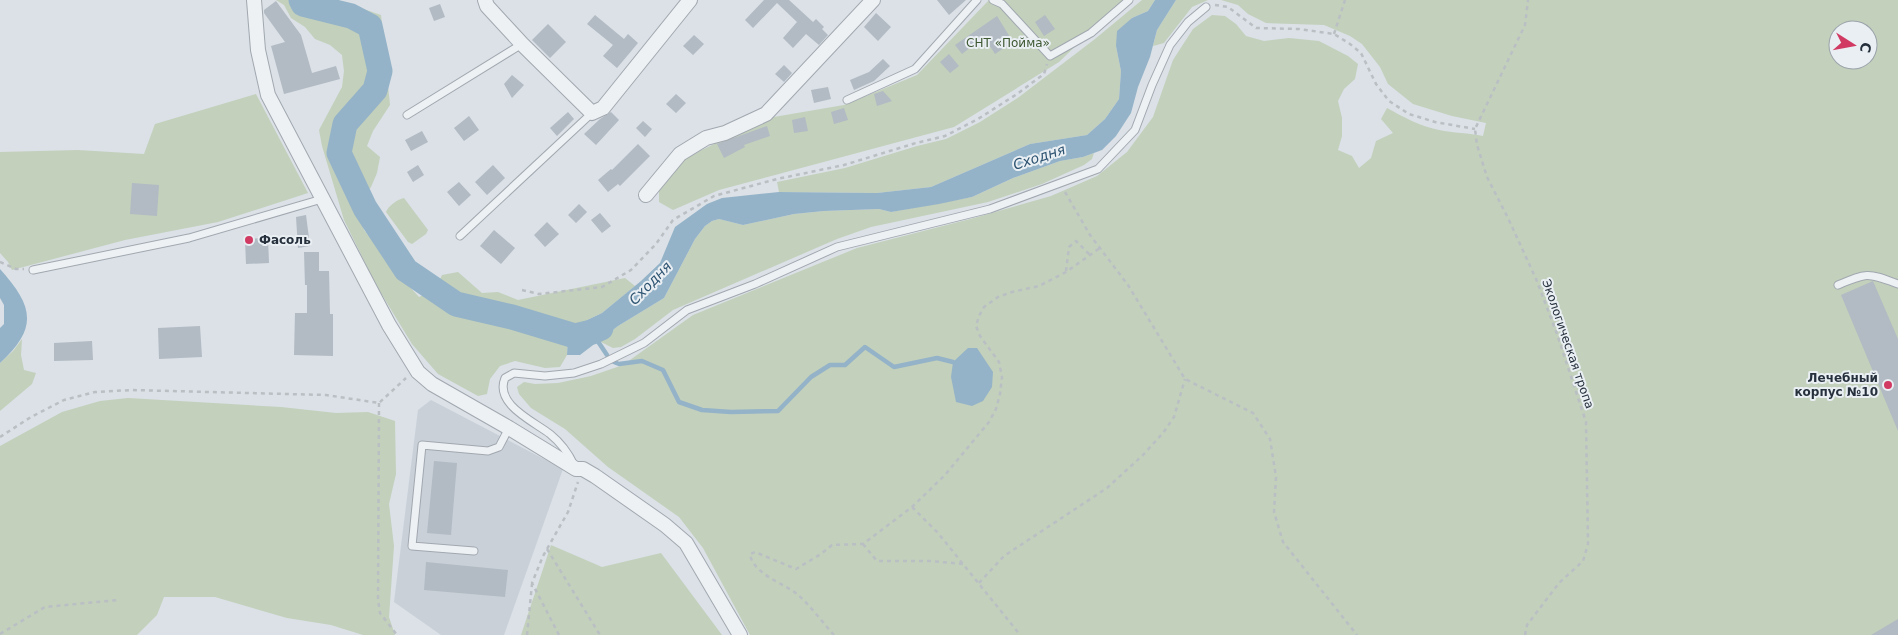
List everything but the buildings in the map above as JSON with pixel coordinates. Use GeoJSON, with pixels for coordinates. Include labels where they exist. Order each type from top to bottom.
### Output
{"type":"FeatureCollection","features":[{"type":"Feature","properties":{"kind":"street"},"geometry":{"type":"LineString","coordinates":[[254,0],[258,50],[268,95],[389,324],[418,372],[432,384],[580,469],[665,525],[686,543],[740,635]]}},
{"type":"Feature","properties":{"kind":"street"},"geometry":{"type":"LineString","coordinates":[[485,0],[487,6],[522,44],[592,113],[603,108],[688,1]]}},
{"type":"Feature","properties":{"kind":"street"},"geometry":{"type":"LineString","coordinates":[[646,195],[680,154],[706,138],[766,114],[873,0]]}},
{"type":"Feature","properties":{"kind":"lane"},"geometry":{"type":"LineString","coordinates":[[847,100],[915,69],[977,0]]}},
{"type":"Feature","properties":{"kind":"lane"},"geometry":{"type":"LineString","coordinates":[[993,0],[1002,4],[1050,56],[1091,33],[1129,0]]}},
{"type":"Feature","properties":{"kind":"lane"},"geometry":{"type":"LineString","coordinates":[[580,469],[566,450],[551,435],[512,405],[504,395],[502,385],[505,378],[514,373],[545,376],[574,373],[601,364],[644,343],[687,310],[755,284],[837,247],[990,209],[1098,169],[1135,130],[1170,45],[1188,22],[1206,8]]}},
{"type":"Feature","properties":{"kind":"lane"},"geometry":{"type":"LineString","coordinates":[[407,115],[522,44]]}},
{"type":"Feature","properties":{"kind":"lane"},"geometry":{"type":"LineString","coordinates":[[460,236],[592,113]]}},
{"type":"Feature","properties":{"kind":"lane"},"geometry":{"type":"LineString","coordinates":[[33,270],[189,238],[322,199]]}},
{"type":"Feature","properties":{"kind":"lane"},"geometry":{"type":"LineString","coordinates":[[1838,285],[1865,274],[1877,276],[1898,284]]}},
{"type":"Feature","properties":{"kind":"lane"},"geometry":{"type":"LineString","coordinates":[[474,552],[412,546],[422,445],[488,451],[499,447],[509,428]]}},
{"type":"Feature","properties":{"kind":"path"},"geometry":{"type":"LineString","coordinates":[[1334,34],[1344,0]]}},
{"type":"Feature","properties":{"kind":"path"},"geometry":{"type":"LineString","coordinates":[[1206,8],[1215,5],[1228,7],[1256,28],[1299,29],[1334,34],[1361,53],[1376,84],[1389,101],[1409,114],[1435,122],[1475,129],[1525,25],[1528,0]]}},
{"type":"Feature","properties":{"kind":"path"},"geometry":{"type":"LineString","coordinates":[[522,290],[539,294],[602,287],[631,270],[656,244],[673,220],[714,196],[777,179],[844,165],[945,136],[978,119],[1044,74],[1050,56]]}},
{"type":"Feature","properties":{"kind":"path","name":"Экологическая тропа"},"geometry":{"type":"LineString","coordinates":[[1475,129],[1477,145],[1487,177],[1508,218],[1558,334],[1586,422],[1588,544],[1586,552],[1583,561],[1559,583],[1526,625],[1525,635]]}},
{"type":"Feature","properties":{"kind":"path"},"geometry":{"type":"LineString","coordinates":[[1060,184],[1090,235],[1128,285],[1185,379],[1253,413],[1270,439],[1276,477],[1274,512],[1283,542],[1357,635]]}},
{"type":"Feature","properties":{"kind":"path"},"geometry":{"type":"LineString","coordinates":[[1066,272],[1069,247],[1076,241],[1090,255]]}},
{"type":"Feature","properties":{"kind":"path"},"geometry":{"type":"LineString","coordinates":[[834,635],[797,594],[770,579],[751,560],[750,554],[755,552],[796,569],[832,545],[863,544],[912,507],[957,462],[989,422],[996,409],[1002,377],[999,362],[980,336],[976,326],[978,316],[984,307],[998,297],[1039,286],[1066,272],[1100,248]]}},
{"type":"Feature","properties":{"kind":"path"},"geometry":{"type":"LineString","coordinates":[[0,262],[16,269],[33,270]]}},
{"type":"Feature","properties":{"kind":"path"},"geometry":{"type":"LineString","coordinates":[[397,635],[380,612],[378,599],[379,403],[404,378],[418,372]]}},
{"type":"Feature","properties":{"kind":"path"},"geometry":{"type":"LineString","coordinates":[[979,583],[1004,556],[1107,488],[1143,455],[1164,433],[1174,417],[1185,379]]}},
{"type":"Feature","properties":{"kind":"path"},"geometry":{"type":"LineString","coordinates":[[0,437],[31,417],[64,400],[95,392],[132,390],[326,395],[379,403]]}},
{"type":"Feature","properties":{"kind":"path"},"geometry":{"type":"LineString","coordinates":[[528,635],[532,583],[547,550],[568,512],[580,469]]}},
{"type":"Feature","properties":{"kind":"path"},"geometry":{"type":"LineString","coordinates":[[912,507],[938,532],[1017,631],[1018,635]]}},
{"type":"Feature","properties":{"kind":"path"},"geometry":{"type":"LineString","coordinates":[[863,544],[877,562],[964,564]]}},
{"type":"Feature","properties":{"kind":"path"},"geometry":{"type":"LineString","coordinates":[[547,550],[600,635]]}},
{"type":"Feature","properties":{"kind":"path"},"geometry":{"type":"LineString","coordinates":[[532,583],[559,635]]}},
{"type":"Feature","properties":{"kind":"path"},"geometry":{"type":"LineString","coordinates":[[0,634],[45,607],[118,600]]}},
{"type":"Feature","properties":{"kind":"shaded area"},"geometry":{"type":"Polygon","coordinates":[[[431,400],[563,469],[504,635],[441,635],[394,602],[418,410],[431,400]]]}},
{"type":"Feature","properties":{"kind":"green space"},"geometry":{"type":"Polygon","coordinates":[[[276,0],[337,0],[381,15],[390,105],[373,131],[367,146],[380,157],[377,173],[371,187],[362,199],[360,214],[364,230],[419,297],[435,290],[442,275],[458,272],[482,293],[498,292],[518,300],[625,278],[635,286],[602,313],[577,325],[568,337],[567,355],[560,367],[545,368],[515,361],[500,366],[490,379],[487,394],[478,396],[438,374],[412,344],[376,285],[344,220],[322,146],[319,130],[342,87],[344,71],[342,55],[330,45],[315,39],[305,27],[291,18],[284,5],[276,0]]]}},
{"type":"Feature","properties":{"kind":"green space","name":"СНТ «Пойма»"},"geometry":{"type":"Polygon","coordinates":[[[989,0],[1123,0],[1059,62],[954,127],[719,190],[673,210],[659,202],[659,190],[681,160],[768,118],[844,105],[917,75],[989,0]]]}},
{"type":"Feature","properties":{"kind":"green space"},"geometry":{"type":"Polygon","coordinates":[[[1142,0],[1155,0],[1148,11],[1132,18],[1116,46],[1121,71],[1119,99],[1105,119],[1087,135],[1030,144],[931,187],[877,193],[779,192],[777,182],[845,168],[946,139],[980,122],[1019,97],[1095,39],[1142,0]]]}},
{"type":"Feature","properties":{"kind":"green space"},"geometry":{"type":"Polygon","coordinates":[[[1176,0],[1208,0],[1192,7],[1164,43],[1153,46],[1157,30],[1176,0]]]}},
{"type":"Feature","properties":{"kind":"green space"},"geometry":{"type":"Polygon","coordinates":[[[1221,0],[1898,0],[1898,635],[750,635],[703,548],[679,517],[608,467],[565,429],[531,408],[519,394],[517,387],[524,382],[535,384],[558,383],[591,376],[623,365],[693,315],[857,248],[1051,196],[1097,176],[1127,152],[1153,117],[1173,60],[1193,29],[1212,15],[1225,16],[1236,24],[1246,36],[1264,41],[1289,38],[1319,41],[1348,56],[1358,64],[1355,79],[1344,89],[1338,101],[1342,118],[1342,136],[1338,150],[1352,156],[1359,168],[1371,158],[1376,141],[1393,133],[1381,119],[1387,108],[1412,121],[1432,128],[1483,136],[1486,123],[1452,116],[1413,104],[1388,84],[1380,67],[1362,44],[1350,36],[1324,25],[1266,23],[1248,14],[1238,5],[1221,0]]]}},
{"type":"Feature","properties":{"kind":"green space"},"geometry":{"type":"Polygon","coordinates":[[[256,94],[308,193],[218,222],[125,240],[12,270],[0,253],[0,152],[78,150],[144,154],[155,124],[256,94]]]}},
{"type":"Feature","properties":{"kind":"green space"},"geometry":{"type":"Polygon","coordinates":[[[1094,153],[1092,159],[1084,165],[1042,184],[988,202],[871,227],[837,239],[673,310],[635,339],[621,347],[613,348],[599,341],[618,326],[664,298],[695,239],[705,226],[712,221],[719,219],[743,225],[794,214],[824,211],[879,209],[891,212],[972,197],[1013,178],[1060,161],[1094,153]]]}},
{"type":"Feature","properties":{"kind":"green space"},"geometry":{"type":"Polygon","coordinates":[[[404,198],[428,230],[426,234],[412,244],[408,242],[386,212],[393,203],[404,198]]]}},
{"type":"Feature","properties":{"kind":"green space"},"geometry":{"type":"Polygon","coordinates":[[[22,339],[21,355],[24,370],[36,373],[32,384],[0,411],[0,363],[22,339]]]}},
{"type":"Feature","properties":{"kind":"green space"},"geometry":{"type":"Polygon","coordinates":[[[128,398],[281,407],[336,413],[368,412],[395,421],[396,474],[389,504],[394,546],[389,617],[395,635],[363,635],[331,625],[287,618],[215,597],[164,597],[157,615],[137,635],[0,635],[0,446],[62,412],[100,401],[128,398]]]}},
{"type":"Feature","properties":{"kind":"green space"},"geometry":{"type":"Polygon","coordinates":[[[551,545],[602,567],[661,553],[722,635],[521,635],[551,545]]]}},
{"type":"Feature","properties":{"kind":"water"},"geometry":{"type":"Polygon","coordinates":[[[1155,0],[1176,0],[1157,30],[1131,113],[1116,136],[1102,150],[1083,157],[1060,161],[1013,178],[972,197],[939,204],[891,212],[879,209],[794,214],[743,225],[719,219],[712,221],[705,226],[695,239],[664,298],[618,326],[580,355],[567,355],[568,337],[577,325],[602,313],[641,281],[660,263],[675,227],[707,204],[722,198],[779,192],[877,193],[931,187],[1030,144],[1087,135],[1105,119],[1119,99],[1121,71],[1116,46],[1117,31],[1132,18],[1148,11],[1155,0]]]}},
{"type":"Feature","properties":{"kind":"water"},"geometry":{"type":"Polygon","coordinates":[[[0,269],[19,294],[25,306],[27,316],[26,327],[21,338],[13,350],[0,363],[0,328],[4,324],[4,305],[0,298],[0,269]]]}},
{"type":"Feature","properties":{"kind":"water"},"geometry":{"type":"Polygon","coordinates":[[[968,348],[977,348],[993,372],[992,387],[983,401],[972,406],[956,402],[951,377],[953,362],[968,348]]]}},
{"type":"Feature","properties":{"kind":"waterway","name":"Сходня"},"geometry":{"type":"LineString","coordinates":[[301,0],[303,4],[351,16],[370,26],[380,71],[375,90],[345,124],[339,153],[365,208],[406,270],[456,304],[512,317],[575,336],[601,328]]}},
{"type":"Feature","properties":{"kind":"waterway"},"geometry":{"type":"LineString","coordinates":[[595,337],[607,355]]}},
{"type":"Feature","properties":{"kind":"waterway"},"geometry":{"type":"LineString","coordinates":[[614,362],[619,364],[642,361],[663,370],[679,402],[702,410],[731,412],[778,411],[811,377],[830,365],[845,365],[865,347],[894,367],[937,358],[953,362]]}},
{"type":"Feature","properties":{"kind":"place","name":"Фасоль"},"geometry":{"type":"Point","coordinates":[249,240]}},
{"type":"Feature","properties":{"kind":"place","name":"Лечебный корпус №10"},"geometry":{"type":"Point","coordinates":[1888,385]}}]}
